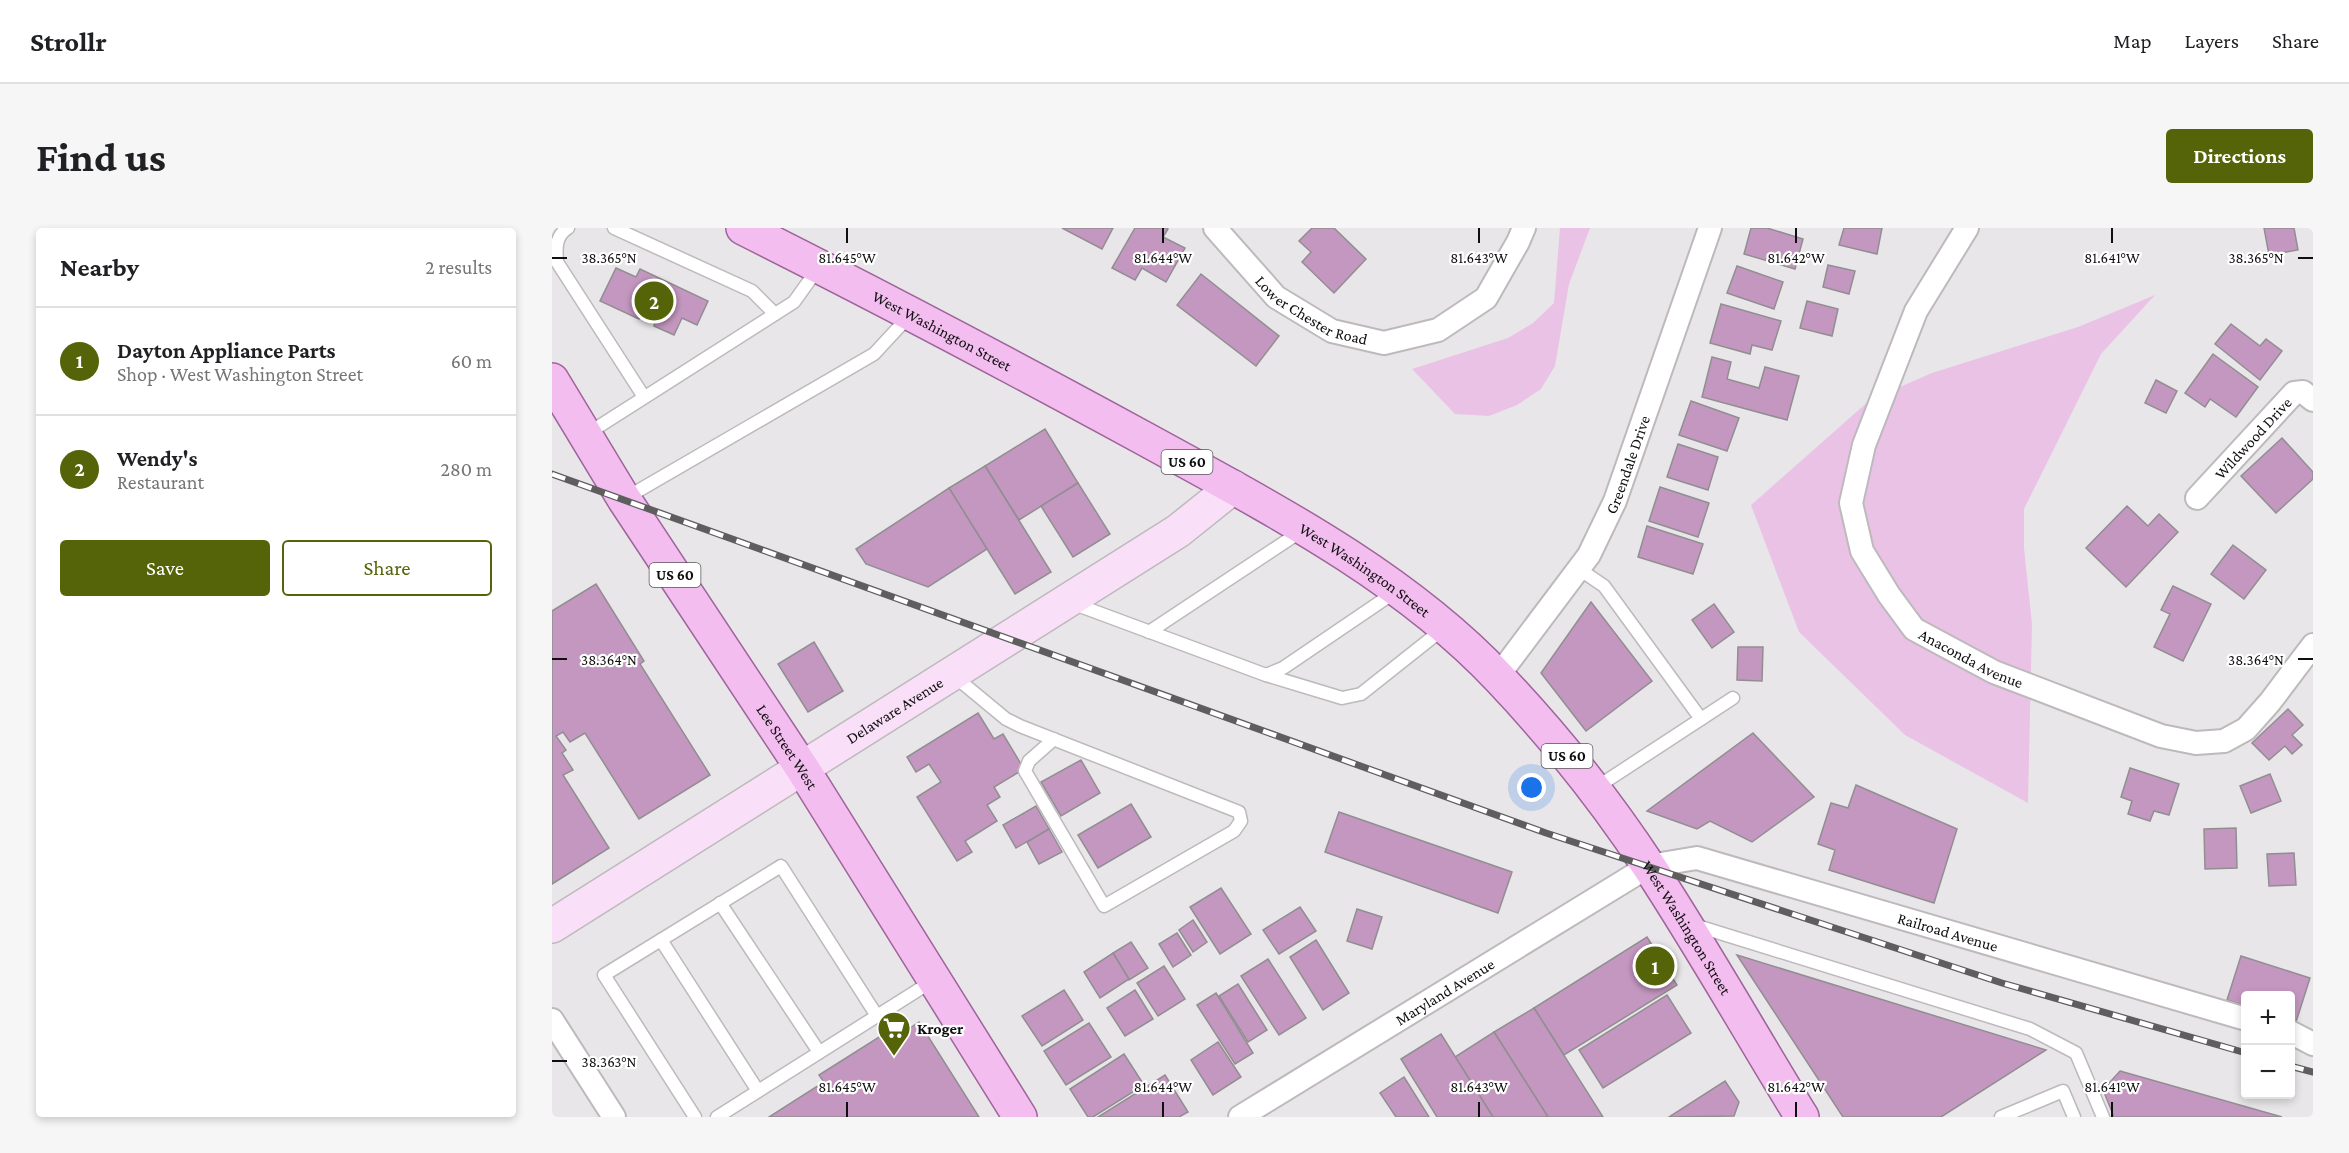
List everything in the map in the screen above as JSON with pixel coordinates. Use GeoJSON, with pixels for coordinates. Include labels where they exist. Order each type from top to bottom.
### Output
{"type":"FeatureCollection","features":[{"type":"Feature","properties":{"kind":"main road","name":"West Washington Street"},"geometry":{"type":"LineString","coordinates":[[743,228],[911,314],[1233,487],[1345,553],[1444,628],[1498,676],[1573,763],[1649,866],[1802,1117]]}},
{"type":"Feature","properties":{"kind":"main road","name":"Lee Street West"},"geometry":{"type":"LineString","coordinates":[[552,380],[624,499],[802,768],[1020,1117]]}},
{"type":"Feature","properties":{"kind":"main road","name":"Delaware Avenue"},"geometry":{"type":"LineString","coordinates":[[552,926],[1178,531],[1233,487]]}},
{"type":"Feature","properties":{"kind":"street","name":"Lower Chester Road"},"geometry":{"type":"LineString","coordinates":[[1215,228],[1276,297],[1332,331],[1384,343],[1438,330],[1486,298],[1524,228]]}},
{"type":"Feature","properties":{"kind":"street","name":"Greendale Drive"},"geometry":{"type":"LineString","coordinates":[[1498,676],[1589,555],[1616,501],[1710,228]]}},
{"type":"Feature","properties":{"kind":"street","name":"Anaconda Avenue"},"geometry":{"type":"LineString","coordinates":[[1967,228],[1916,311],[1864,445],[1851,503],[1862,551],[1889,595],[1914,629],[1994,672],[2161,736],[2196,743],[2224,741],[2246,729],[2270,702],[2313,645]]}},
{"type":"Feature","properties":{"kind":"street","name":"Wildwood Drive"},"geometry":{"type":"LineString","coordinates":[[2197,498],[2295,393],[2303,392],[2313,400]]}},
{"type":"Feature","properties":{"kind":"street","name":"Railroad Avenue"},"geometry":{"type":"LineString","coordinates":[[1649,866],[1697,858],[2241,1018]]}},
{"type":"Feature","properties":{"kind":"street","name":"Maryland Avenue"},"geometry":{"type":"LineString","coordinates":[[1240,1117],[1649,866]]}},
{"type":"Feature","properties":{"kind":"street"},"geometry":{"type":"LineString","coordinates":[[552,1020],[614,1117]]}},
{"type":"Feature","properties":{"kind":"street"},"geometry":{"type":"LineString","coordinates":[[2295,1035],[2313,1044]]}},
{"type":"Feature","properties":{"kind":"lane"},"geometry":{"type":"LineString","coordinates":[[568,228],[561,232],[555,246],[557,262],[644,398]]}},
{"type":"Feature","properties":{"kind":"lane"},"geometry":{"type":"LineString","coordinates":[[614,228],[752,291],[775,314]]}},
{"type":"Feature","properties":{"kind":"lane"},"geometry":{"type":"LineString","coordinates":[[585,436],[794,302],[820,266]]}},
{"type":"Feature","properties":{"kind":"lane"},"geometry":{"type":"LineString","coordinates":[[624,499],[874,354],[911,314]]}},
{"type":"Feature","properties":{"kind":"lane"},"geometry":{"type":"LineString","coordinates":[[1149,632],[1305,529]]}},
{"type":"Feature","properties":{"kind":"lane"},"geometry":{"type":"LineString","coordinates":[[1579,569],[1604,586],[1701,719]]}},
{"type":"Feature","properties":{"kind":"lane"},"geometry":{"type":"LineString","coordinates":[[1266,675],[1283,668],[1397,591]]}},
{"type":"Feature","properties":{"kind":"lane"},"geometry":{"type":"LineString","coordinates":[[1065,601],[1266,675],[1342,698],[1361,694],[1444,628]]}},
{"type":"Feature","properties":{"kind":"lane"},"geometry":{"type":"LineString","coordinates":[[950,673],[1006,719],[1239,812],[1240,821],[1234,831],[1104,906],[1025,771],[1029,761],[1054,739]]}},
{"type":"Feature","properties":{"kind":"lane"},"geometry":{"type":"LineString","coordinates":[[1593,790],[1732,698]]}},
{"type":"Feature","properties":{"kind":"lane"},"geometry":{"type":"LineString","coordinates":[[695,1117],[604,975],[781,866],[877,1016]]}},
{"type":"Feature","properties":{"kind":"lane"},"geometry":{"type":"LineString","coordinates":[[720,903],[819,1052]]}},
{"type":"Feature","properties":{"kind":"lane"},"geometry":{"type":"LineString","coordinates":[[1683,921],[2030,1029],[2076,1053],[2103,1117]]}},
{"type":"Feature","properties":{"kind":"lane"},"geometry":{"type":"LineString","coordinates":[[661,940],[758,1091]]}},
{"type":"Feature","properties":{"kind":"lane"},"geometry":{"type":"LineString","coordinates":[[717,1117],[934,979]]}},
{"type":"Feature","properties":{"kind":"lane"},"geometry":{"type":"LineString","coordinates":[[2001,1117],[2063,1091],[2074,1117]]}},
{"type":"Feature","properties":{"kind":"shaded area"},"geometry":{"type":"Polygon","coordinates":[[[1560,228],[1590,228],[1569,284],[1555,366],[1541,389],[1517,405],[1489,416],[1455,414],[1412,369],[1508,338],[1533,323],[1554,303],[1560,228]]]}},
{"type":"Feature","properties":{"kind":"shaded area"},"geometry":{"type":"Polygon","coordinates":[[[2155,295],[2101,354],[2024,509],[2024,548],[2032,624],[2028,803],[1905,735],[1799,632],[1751,505],[1870,400],[1932,373],[2078,327],[2155,295]]]}},
{"type":"Feature","properties":{"kind":"building"},"geometry":{"type":"Polygon","coordinates":[[[1062,228],[1113,228],[1102,249],[1062,228]]]}},
{"type":"Feature","properties":{"kind":"building"},"geometry":{"type":"Polygon","coordinates":[[[1135,228],[1166,228],[1168,229],[1163,237],[1185,248],[1166,282],[1142,268],[1135,280],[1112,268],[1135,228]]]}},
{"type":"Feature","properties":{"kind":"building"},"geometry":{"type":"Polygon","coordinates":[[[1312,228],[1334,228],[1366,259],[1334,293],[1302,262],[1311,252],[1299,241],[1312,228]]]}},
{"type":"Feature","properties":{"kind":"building"},"geometry":{"type":"Polygon","coordinates":[[[1751,228],[1767,228],[1803,239],[1795,269],[1744,254],[1751,228]]]}},
{"type":"Feature","properties":{"kind":"building"},"geometry":{"type":"Polygon","coordinates":[[[1844,228],[1882,228],[1877,254],[1839,245],[1844,228]]]}},
{"type":"Feature","properties":{"kind":"building"},"geometry":{"type":"Polygon","coordinates":[[[2264,228],[2294,228],[2298,250],[2269,255],[2264,228]]]}},
{"type":"Feature","properties":{"kind":"building"},"geometry":{"type":"Polygon","coordinates":[[[1828,265],[1855,271],[1849,294],[1823,287],[1828,265]]]}},
{"type":"Feature","properties":{"kind":"building"},"geometry":{"type":"Polygon","coordinates":[[[1737,266],[1783,282],[1774,309],[1727,293],[1737,266]]]}},
{"type":"Feature","properties":{"kind":"building"},"geometry":{"type":"Polygon","coordinates":[[[616,268],[636,277],[640,269],[708,301],[697,325],[682,318],[674,335],[654,326],[655,322],[641,315],[639,319],[600,301],[616,268]]]}},
{"type":"Feature","properties":{"kind":"building"},"geometry":{"type":"Polygon","coordinates":[[[1201,274],[1279,336],[1256,366],[1177,305],[1201,274]]]}},
{"type":"Feature","properties":{"kind":"building"},"geometry":{"type":"Polygon","coordinates":[[[1807,301],[1838,309],[1832,336],[1800,328],[1807,301]]]}},
{"type":"Feature","properties":{"kind":"building"},"geometry":{"type":"Polygon","coordinates":[[[1721,304],[1781,321],[1772,350],[1752,345],[1750,354],[1710,343],[1721,304]]]}},
{"type":"Feature","properties":{"kind":"building"},"geometry":{"type":"Polygon","coordinates":[[[2231,324],[2260,346],[2266,339],[2282,351],[2260,380],[2215,344],[2231,324]]]}},
{"type":"Feature","properties":{"kind":"building"},"geometry":{"type":"Polygon","coordinates":[[[2213,354],[2258,387],[2236,417],[2210,399],[2205,407],[2185,393],[2213,354]]]}},
{"type":"Feature","properties":{"kind":"building"},"geometry":{"type":"Polygon","coordinates":[[[1712,357],[1731,362],[1727,379],[1759,388],[1765,367],[1799,376],[1787,420],[1702,397],[1712,357]]]}},
{"type":"Feature","properties":{"kind":"building"},"geometry":{"type":"Polygon","coordinates":[[[2156,380],[2177,391],[2166,413],[2145,403],[2156,380]]]}},
{"type":"Feature","properties":{"kind":"building"},"geometry":{"type":"Polygon","coordinates":[[[1691,401],[1739,418],[1727,451],[1679,435],[1691,401]]]}},
{"type":"Feature","properties":{"kind":"building"},"geometry":{"type":"Polygon","coordinates":[[[1045,429],[1078,483],[1019,520],[985,466],[1045,429]]]}},
{"type":"Feature","properties":{"kind":"building"},"geometry":{"type":"Polygon","coordinates":[[[2282,438],[2313,472],[2313,479],[2276,513],[2241,476],[2282,438]]]}},
{"type":"Feature","properties":{"kind":"building"},"geometry":{"type":"Polygon","coordinates":[[[1678,444],[1718,457],[1708,490],[1667,477],[1678,444]]]}},
{"type":"Feature","properties":{"kind":"building"},"geometry":{"type":"Polygon","coordinates":[[[985,466],[1051,572],[1015,594],[949,488],[985,466]]]}},
{"type":"Feature","properties":{"kind":"building"},"geometry":{"type":"Polygon","coordinates":[[[1078,483],[1110,534],[1073,557],[1041,506],[1078,483]]]}},
{"type":"Feature","properties":{"kind":"building"},"geometry":{"type":"Polygon","coordinates":[[[1660,487],[1709,503],[1698,537],[1649,521],[1660,487]]]}},
{"type":"Feature","properties":{"kind":"building"},"geometry":{"type":"Polygon","coordinates":[[[949,488],[987,549],[928,587],[866,564],[856,549],[949,488]]]}},
{"type":"Feature","properties":{"kind":"building"},"geometry":{"type":"Polygon","coordinates":[[[2127,506],[2148,526],[2159,514],[2178,532],[2126,587],[2086,548],[2127,506]]]}},
{"type":"Feature","properties":{"kind":"building"},"geometry":{"type":"Polygon","coordinates":[[[1647,526],[1703,544],[1693,574],[1638,557],[1647,526]]]}},
{"type":"Feature","properties":{"kind":"building"},"geometry":{"type":"Polygon","coordinates":[[[2233,545],[2266,570],[2244,599],[2211,574],[2233,545]]]}},
{"type":"Feature","properties":{"kind":"building"},"geometry":{"type":"Polygon","coordinates":[[[596,584],[644,661],[640,664],[710,775],[639,819],[585,733],[570,742],[563,732],[556,736],[566,750],[562,753],[573,770],[563,775],[609,848],[552,884],[552,611],[596,584]]]}},
{"type":"Feature","properties":{"kind":"building"},"geometry":{"type":"Polygon","coordinates":[[[2173,586],[2211,604],[2183,661],[2154,647],[2170,614],[2161,610],[2173,586]]]}},
{"type":"Feature","properties":{"kind":"building"},"geometry":{"type":"Polygon","coordinates":[[[1591,602],[1652,681],[1586,731],[1541,673],[1591,602]]]}},
{"type":"Feature","properties":{"kind":"building"},"geometry":{"type":"Polygon","coordinates":[[[1714,604],[1734,632],[1712,648],[1692,620],[1714,604]]]}},
{"type":"Feature","properties":{"kind":"building"},"geometry":{"type":"Polygon","coordinates":[[[814,642],[843,691],[808,712],[778,664],[814,642]]]}},
{"type":"Feature","properties":{"kind":"building"},"geometry":{"type":"Polygon","coordinates":[[[1738,647],[1763,647],[1762,681],[1737,680],[1738,647]]]}},
{"type":"Feature","properties":{"kind":"building"},"geometry":{"type":"Polygon","coordinates":[[[2288,709],[2303,725],[2292,735],[2302,745],[2292,754],[2285,746],[2269,760],[2252,743],[2288,709]]]}},
{"type":"Feature","properties":{"kind":"building"},"geometry":{"type":"Polygon","coordinates":[[[978,713],[994,739],[1003,734],[1024,769],[994,787],[1000,797],[987,805],[997,821],[965,841],[972,852],[957,861],[917,797],[941,782],[929,764],[916,772],[907,757],[978,713]]]}},
{"type":"Feature","properties":{"kind":"building"},"geometry":{"type":"Polygon","coordinates":[[[1753,733],[1814,797],[1752,842],[1710,821],[1697,829],[1647,811],[1753,733]]]}},
{"type":"Feature","properties":{"kind":"building"},"geometry":{"type":"Polygon","coordinates":[[[1081,760],[1100,793],[1061,816],[1041,782],[1081,760]]]}},
{"type":"Feature","properties":{"kind":"building"},"geometry":{"type":"Polygon","coordinates":[[[2130,768],[2179,784],[2169,815],[2154,811],[2150,821],[2128,814],[2132,801],[2121,797],[2130,768]]]}},
{"type":"Feature","properties":{"kind":"building"},"geometry":{"type":"Polygon","coordinates":[[[2270,774],[2281,801],[2251,813],[2240,786],[2270,774]]]}},
{"type":"Feature","properties":{"kind":"building"},"geometry":{"type":"Polygon","coordinates":[[[1856,785],[1957,829],[1934,903],[1829,870],[1835,850],[1818,844],[1831,803],[1848,808],[1856,785]]]}},
{"type":"Feature","properties":{"kind":"building"},"geometry":{"type":"Polygon","coordinates":[[[1131,804],[1151,837],[1098,868],[1078,835],[1131,804]]]}},
{"type":"Feature","properties":{"kind":"building"},"geometry":{"type":"Polygon","coordinates":[[[1036,806],[1049,829],[1016,848],[1003,825],[1036,806]]]}},
{"type":"Feature","properties":{"kind":"building"},"geometry":{"type":"Polygon","coordinates":[[[1339,812],[1512,872],[1498,913],[1325,852],[1339,812]]]}},
{"type":"Feature","properties":{"kind":"building"},"geometry":{"type":"Polygon","coordinates":[[[2236,828],[2237,868],[2205,869],[2204,829],[2236,828]]]}},
{"type":"Feature","properties":{"kind":"building"},"geometry":{"type":"Polygon","coordinates":[[[1049,829],[1062,852],[1039,864],[1027,842],[1049,829]]]}},
{"type":"Feature","properties":{"kind":"building"},"geometry":{"type":"Polygon","coordinates":[[[2294,853],[2296,885],[2269,886],[2267,854],[2294,853]]]}},
{"type":"Feature","properties":{"kind":"building"},"geometry":{"type":"Polygon","coordinates":[[[1221,888],[1251,934],[1220,954],[1190,907],[1221,888]]]}},
{"type":"Feature","properties":{"kind":"building"},"geometry":{"type":"Polygon","coordinates":[[[1300,907],[1316,931],[1279,954],[1263,930],[1300,907]]]}},
{"type":"Feature","properties":{"kind":"building"},"geometry":{"type":"Polygon","coordinates":[[[1357,909],[1382,917],[1372,949],[1347,941],[1357,909]]]}},
{"type":"Feature","properties":{"kind":"building"},"geometry":{"type":"Polygon","coordinates":[[[1193,920],[1207,942],[1193,952],[1179,930],[1193,920]]]}},
{"type":"Feature","properties":{"kind":"building"},"geometry":{"type":"Polygon","coordinates":[[[1177,933],[1191,955],[1173,967],[1159,944],[1177,933]]]}},
{"type":"Feature","properties":{"kind":"building"},"geometry":{"type":"Polygon","coordinates":[[[1647,937],[1677,985],[1564,1055],[1534,1008],[1647,937]]]}},
{"type":"Feature","properties":{"kind":"building"},"geometry":{"type":"Polygon","coordinates":[[[1316,940],[1349,993],[1323,1010],[1290,957],[1316,940]]]}},
{"type":"Feature","properties":{"kind":"building"},"geometry":{"type":"Polygon","coordinates":[[[1131,942],[1148,968],[1129,980],[1113,953],[1131,942]]]}},
{"type":"Feature","properties":{"kind":"building"},"geometry":{"type":"Polygon","coordinates":[[[1113,953],[1129,979],[1100,998],[1084,972],[1113,953]]]}},
{"type":"Feature","properties":{"kind":"building"},"geometry":{"type":"Polygon","coordinates":[[[1737,955],[2046,1050],[1941,1117],[1843,1117],[1737,955]]]}},
{"type":"Feature","properties":{"kind":"building"},"geometry":{"type":"Polygon","coordinates":[[[2241,956],[2310,978],[2296,1022],[2295,991],[2241,991],[2241,1004],[2227,1000],[2241,956]]]}},
{"type":"Feature","properties":{"kind":"building"},"geometry":{"type":"Polygon","coordinates":[[[1268,959],[1306,1018],[1279,1035],[1241,976],[1268,959]]]}},
{"type":"Feature","properties":{"kind":"building"},"geometry":{"type":"Polygon","coordinates":[[[1164,966],[1185,999],[1158,1016],[1137,983],[1164,966]]]}},
{"type":"Feature","properties":{"kind":"building"},"geometry":{"type":"Polygon","coordinates":[[[1238,984],[1267,1030],[1248,1042],[1219,996],[1238,984]]]}},
{"type":"Feature","properties":{"kind":"building"},"geometry":{"type":"Polygon","coordinates":[[[1064,990],[1083,1020],[1042,1046],[1022,1016],[1064,990]]]}},
{"type":"Feature","properties":{"kind":"building"},"geometry":{"type":"Polygon","coordinates":[[[1135,990],[1153,1019],[1125,1036],[1107,1008],[1135,990]]]}},
{"type":"Feature","properties":{"kind":"building"},"geometry":{"type":"Polygon","coordinates":[[[1216,993],[1253,1053],[1235,1064],[1197,1005],[1216,993]]]}},
{"type":"Feature","properties":{"kind":"building"},"geometry":{"type":"Polygon","coordinates":[[[1667,995],[1691,1033],[1603,1088],[1579,1050],[1667,995]]]}},
{"type":"Feature","properties":{"kind":"building"},"geometry":{"type":"Polygon","coordinates":[[[1534,1008],[1603,1117],[1548,1117],[1494,1032],[1534,1008]]]}},
{"type":"Feature","properties":{"kind":"building","name":"Kroger"},"geometry":{"type":"Polygon","coordinates":[[[919,1022],[979,1117],[769,1117],[824,1082],[819,1075],[887,1032],[892,1040],[919,1022]]]}},
{"type":"Feature","properties":{"kind":"building"},"geometry":{"type":"Polygon","coordinates":[[[1089,1023],[1111,1057],[1066,1085],[1044,1051],[1089,1023]]]}},
{"type":"Feature","properties":{"kind":"building"},"geometry":{"type":"Polygon","coordinates":[[[1494,1032],[1548,1117],[1493,1117],[1455,1057],[1494,1032]]]}},
{"type":"Feature","properties":{"kind":"building"},"geometry":{"type":"Polygon","coordinates":[[[1441,1034],[1493,1117],[1437,1117],[1401,1059],[1441,1034]]]}},
{"type":"Feature","properties":{"kind":"building"},"geometry":{"type":"Polygon","coordinates":[[[1218,1042],[1241,1077],[1213,1095],[1191,1060],[1218,1042]]]}},
{"type":"Feature","properties":{"kind":"building"},"geometry":{"type":"Polygon","coordinates":[[[1124,1054],[1144,1085],[1093,1117],[1088,1117],[1070,1089],[1124,1054]]]}},
{"type":"Feature","properties":{"kind":"building"},"geometry":{"type":"Polygon","coordinates":[[[2120,1071],[2282,1117],[2114,1117],[2103,1090],[2120,1071]]]}},
{"type":"Feature","properties":{"kind":"building"},"geometry":{"type":"Polygon","coordinates":[[[1165,1075],[1188,1112],[1179,1117],[1098,1117],[1165,1075]]]}},
{"type":"Feature","properties":{"kind":"building"},"geometry":{"type":"Polygon","coordinates":[[[1404,1077],[1429,1117],[1396,1117],[1380,1093],[1404,1077]]]}},
{"type":"Feature","properties":{"kind":"building"},"geometry":{"type":"Polygon","coordinates":[[[1725,1081],[1739,1102],[1734,1116],[1669,1117],[1725,1081]]]}},
{"type":"Feature","properties":{"kind":"railway"},"geometry":{"type":"LineString","coordinates":[[552,474],[1546,833],[2002,983],[2241,1052]]}},
{"type":"Feature","properties":{"kind":"railway"},"geometry":{"type":"LineString","coordinates":[[2295,1067],[2313,1072]]}},
{"type":"Feature","properties":{"kind":"place","name":"Wendy's"},"geometry":{"type":"Point","coordinates":[654,301]}},
{"type":"Feature","properties":{"kind":"place","name":"Dayton Appliance Parts"},"geometry":{"type":"Point","coordinates":[1655,966]}},
{"type":"Feature","properties":{"kind":"place","name":"Kroger"},"geometry":{"type":"Point","coordinates":[894,1057]}}]}
